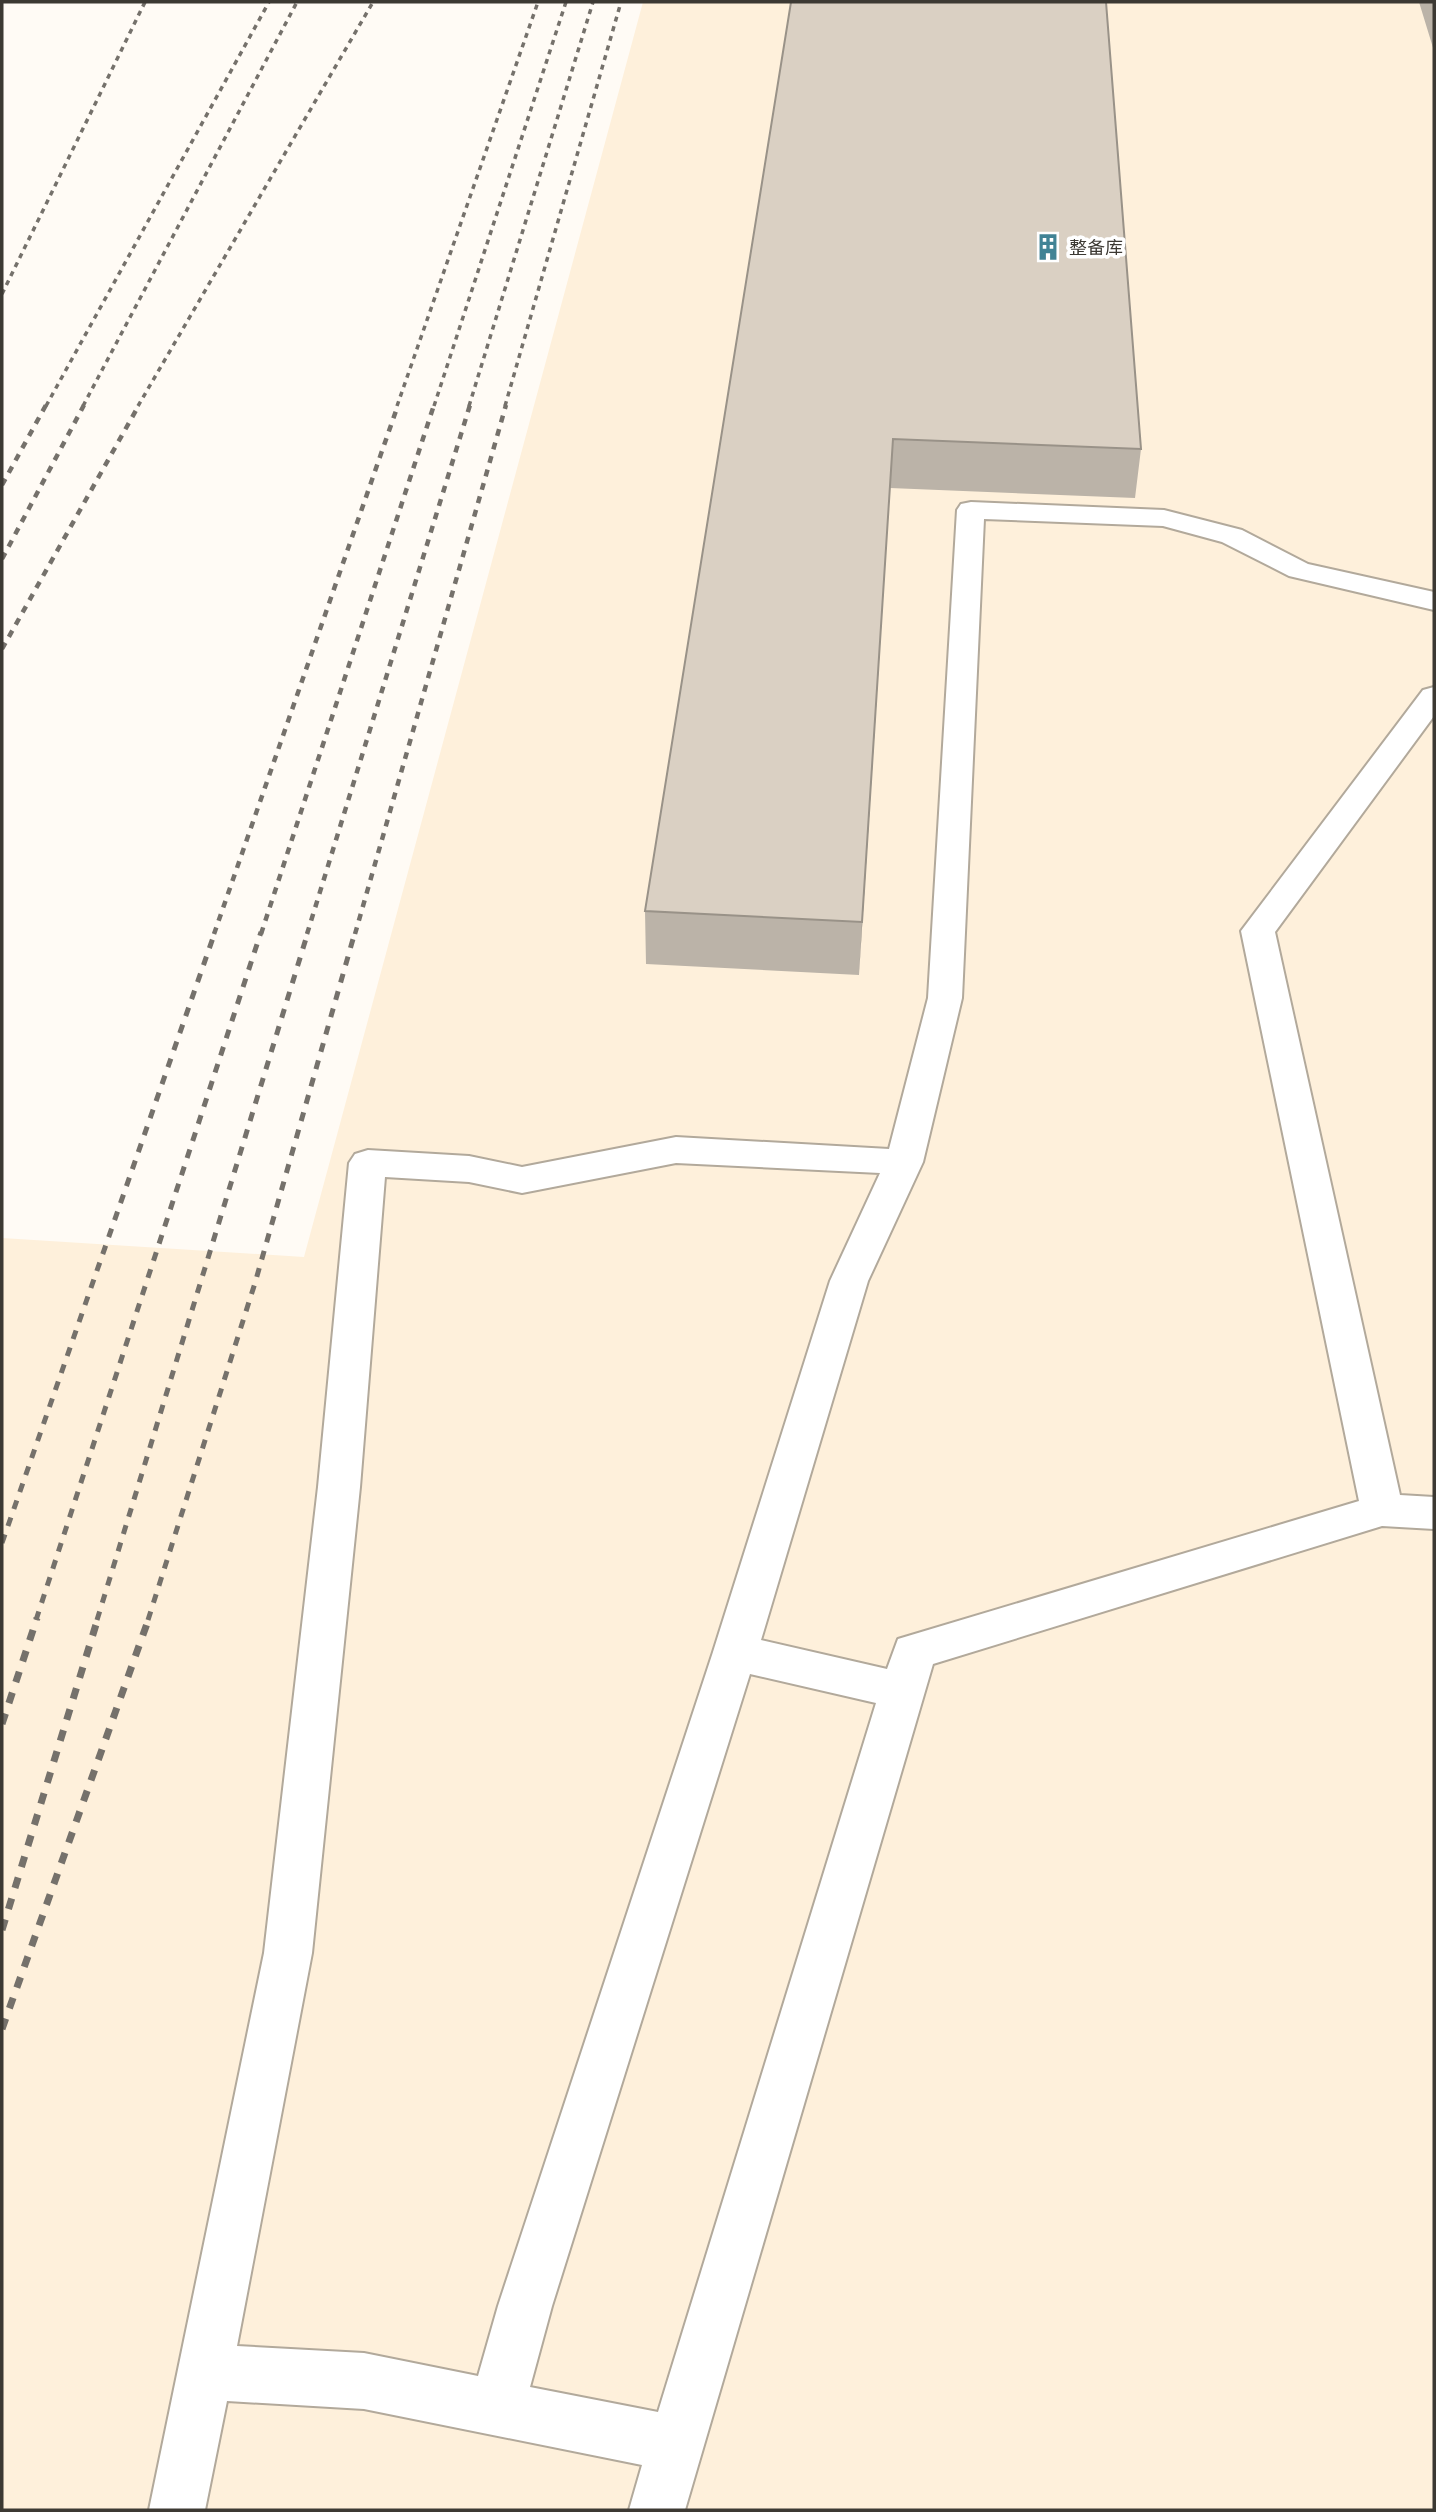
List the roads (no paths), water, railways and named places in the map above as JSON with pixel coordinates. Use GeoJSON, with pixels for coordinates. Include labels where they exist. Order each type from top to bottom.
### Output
{"type":"FeatureCollection","features":[{"type":"Feature","properties":{"kind":"lane"},"geometry":{"type":"LineString","coordinates":[[496,2408],[525,2306],[735,1652],[849,1281],[904,1162],[945,999],[971,510],[1164,518],[1232,536],[1300,570],[1434,601]]}},
{"type":"Feature","properties":{"kind":"lane"},"geometry":{"type":"LineString","coordinates":[[1382,1510],[1258,931],[1434,696]]}},
{"type":"Feature","properties":{"kind":"lane"},"geometry":{"type":"LineString","coordinates":[[177,2510],[288,1953],[340,1487],[368,1163],[469,1169],[522,1180],[676,1150],[904,1162]]}},
{"type":"Feature","properties":{"kind":"lane"},"geometry":{"type":"LineString","coordinates":[[657,2510],[914,1652],[1382,1510],[1434,1513]]}},
{"type":"Feature","properties":{"kind":"lane"},"geometry":{"type":"LineString","coordinates":[[735,1652],[902,1690]]}},
{"type":"Feature","properties":{"kind":"lane"},"geometry":{"type":"LineString","coordinates":[[206,2372],[364,2381],[677,2444]]}},
{"type":"Feature","properties":{"kind":"railway"},"geometry":{"type":"LineString","coordinates":[[2,294],[145,2]]}},
{"type":"Feature","properties":{"kind":"railway"},"geometry":{"type":"LineString","coordinates":[[46,406],[269,2]]}},
{"type":"Feature","properties":{"kind":"railway"},"geometry":{"type":"LineString","coordinates":[[83,406],[297,2]]}},
{"type":"Feature","properties":{"kind":"railway"},"geometry":{"type":"LineString","coordinates":[[138,406],[373,2]]}},
{"type":"Feature","properties":{"kind":"railway"},"geometry":{"type":"LineString","coordinates":[[397,406],[538,2]]}},
{"type":"Feature","properties":{"kind":"railway"},"geometry":{"type":"LineString","coordinates":[[434,406],[566,2]]}},
{"type":"Feature","properties":{"kind":"railway"},"geometry":{"type":"LineString","coordinates":[[469,406],[593,2]]}},
{"type":"Feature","properties":{"kind":"railway"},"geometry":{"type":"LineString","coordinates":[[505,406],[621,2]]}},
{"type":"Feature","properties":{"kind":"railway"},"geometry":{"type":"LineString","coordinates":[[2,485],[46,405]]}},
{"type":"Feature","properties":{"kind":"railway"},"geometry":{"type":"LineString","coordinates":[[2,559],[84,405]]}},
{"type":"Feature","properties":{"kind":"railway"},"geometry":{"type":"LineString","coordinates":[[2,649],[139,405]]}},
{"type":"Feature","properties":{"kind":"railway"},"geometry":{"type":"LineString","coordinates":[[214,934],[398,405]]}},
{"type":"Feature","properties":{"kind":"railway"},"geometry":{"type":"LineString","coordinates":[[261,934],[434,405]]}},
{"type":"Feature","properties":{"kind":"railway"},"geometry":{"type":"LineString","coordinates":[[307,934],[470,405]]}},
{"type":"Feature","properties":{"kind":"railway"},"geometry":{"type":"LineString","coordinates":[[355,934],[506,405]]}},
{"type":"Feature","properties":{"kind":"railway"},"geometry":{"type":"LineString","coordinates":[[2,1543],[215,932]]}},
{"type":"Feature","properties":{"kind":"railway"},"geometry":{"type":"LineString","coordinates":[[36,1620],[261,932]]}},
{"type":"Feature","properties":{"kind":"railway"},"geometry":{"type":"LineString","coordinates":[[97,1620],[308,932]]}},
{"type":"Feature","properties":{"kind":"railway"},"geometry":{"type":"LineString","coordinates":[[148,1620],[255,1283],[355,932]]}},
{"type":"Feature","properties":{"kind":"railway"},"geometry":{"type":"LineString","coordinates":[[2,1724],[37,1618]]}},
{"type":"Feature","properties":{"kind":"railway"},"geometry":{"type":"LineString","coordinates":[[2,1930],[98,1618]]}},
{"type":"Feature","properties":{"kind":"railway"},"geometry":{"type":"LineString","coordinates":[[2,2029],[149,1618]]}},
{"type":"Feature","properties":{"kind":"place","name":"整备库"},"geometry":{"type":"Point","coordinates":[1048,247]}}]}
